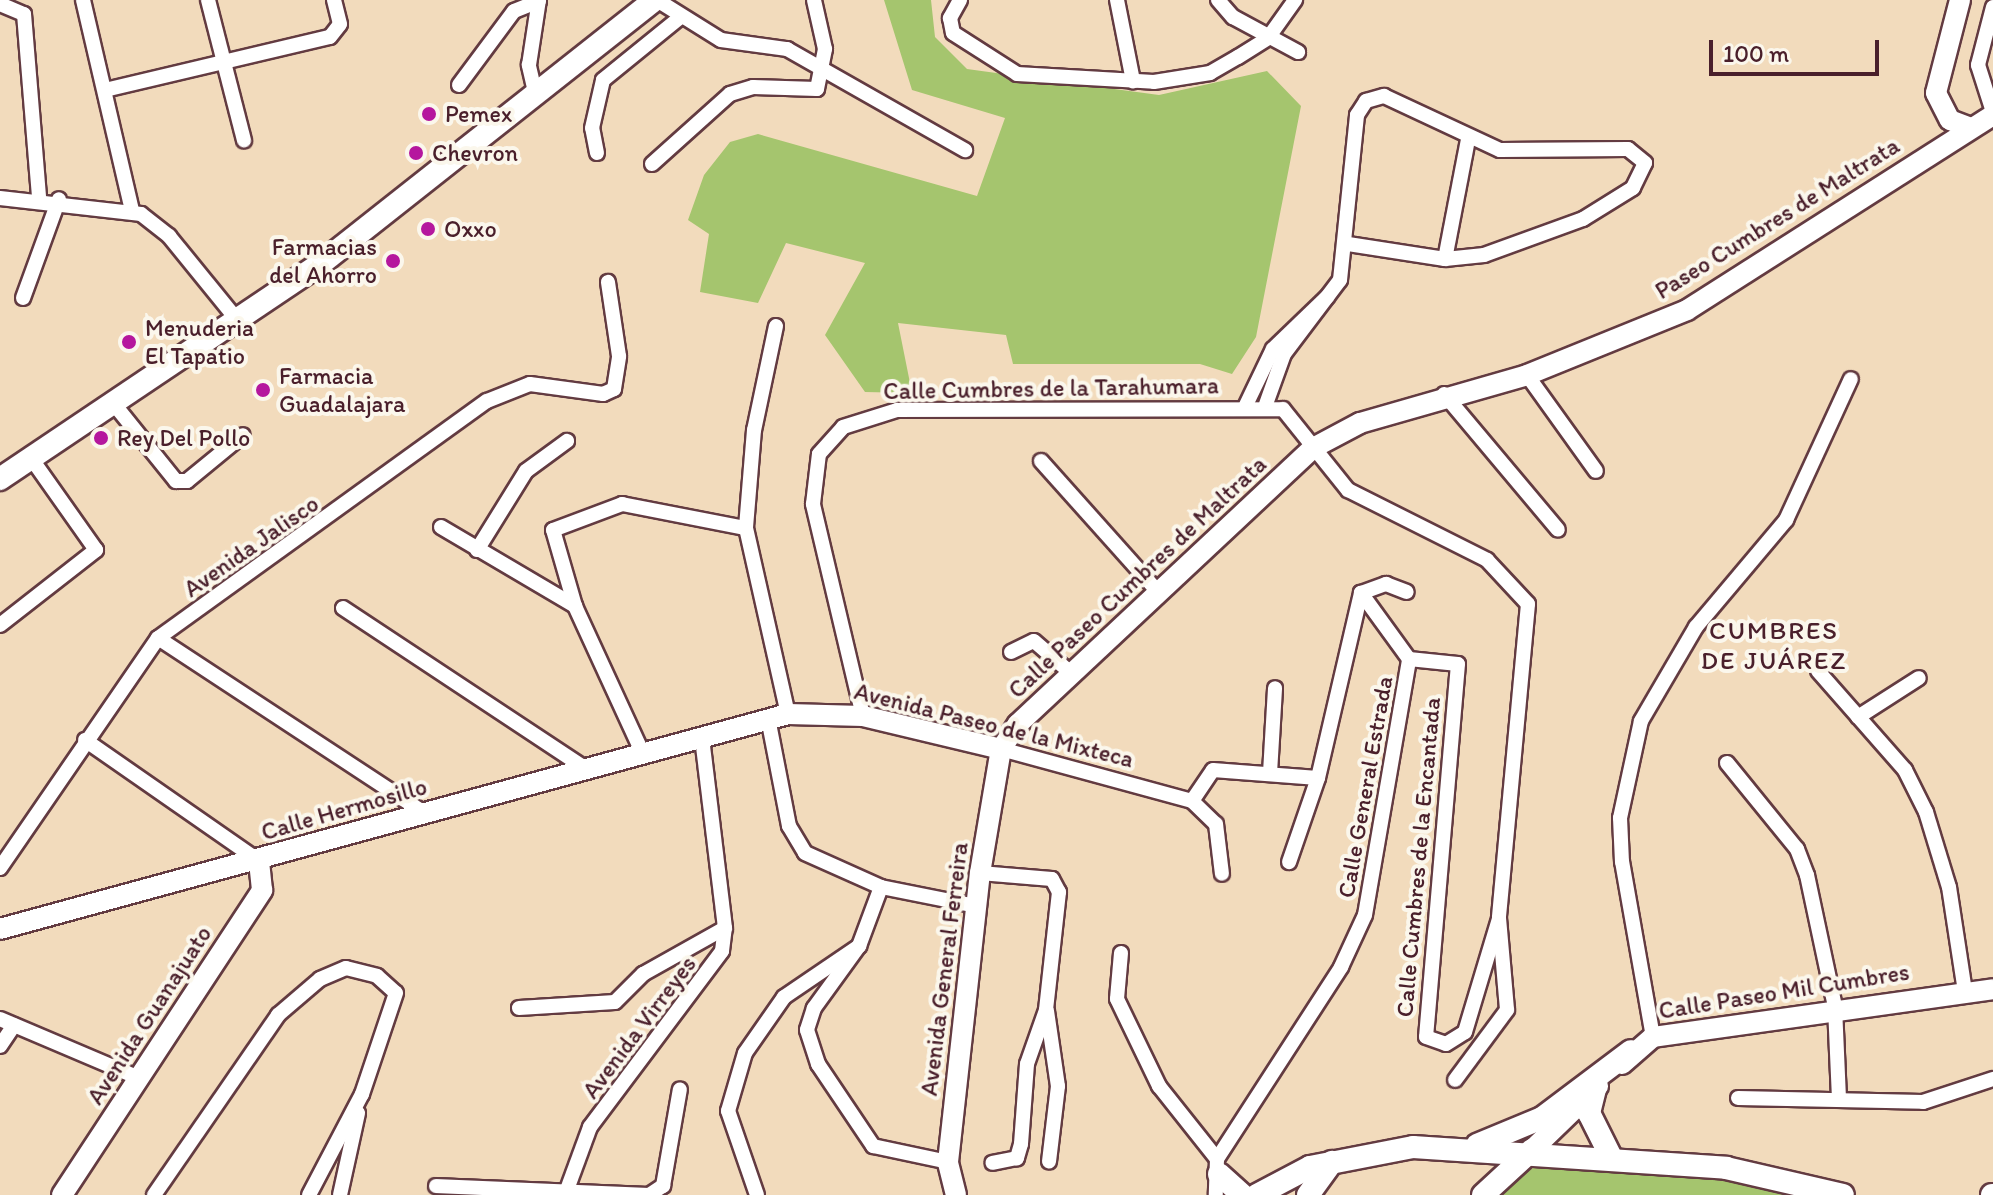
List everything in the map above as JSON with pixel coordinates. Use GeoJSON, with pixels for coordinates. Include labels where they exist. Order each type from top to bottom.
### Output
{"type":"FeatureCollection","features":[{"type":"Feature","properties":{"kind":"main road"},"geometry":{"type":"LineString","coordinates":[[0,479],[238,321],[371,226],[535,92],[656,0]]}},
{"type":"Feature","properties":{"kind":"main road"},"geometry":{"type":"LineString","coordinates":[[1457,1150],[1542,1118],[1631,1051]]}},
{"type":"Feature","properties":{"kind":"main road"},"geometry":{"type":"LineString","coordinates":[[1595,1089],[1589,1113],[1611,1157]]}},
{"type":"Feature","properties":{"kind":"main road"},"geometry":{"type":"LineString","coordinates":[[1274,1191],[1333,1161],[1391,1149],[1532,1150],[1726,1168],[1843,1195]]}},
{"type":"Feature","properties":{"kind":"main road"},"geometry":{"type":"LineString","coordinates":[[1483,1195],[1532,1150]]}},
{"type":"Feature","properties":{"kind":"main road"},"geometry":{"type":"LineString","coordinates":[[1308,1195],[1333,1161]]}},
{"type":"Feature","properties":{"kind":"main road"},"geometry":{"type":"LineString","coordinates":[[1217,1176],[1242,1195]]}},
{"type":"Feature","properties":{"kind":"street"},"geometry":{"type":"LineString","coordinates":[[83,0],[132,210]]}},
{"type":"Feature","properties":{"kind":"street"},"geometry":{"type":"LineString","coordinates":[[208,0],[244,140]]}},
{"type":"Feature","properties":{"kind":"street"},"geometry":{"type":"LineString","coordinates":[[105,90],[337,32],[334,0]]}},
{"type":"Feature","properties":{"kind":"street"},"geometry":{"type":"LineString","coordinates":[[535,92],[529,65],[539,0]]}},
{"type":"Feature","properties":{"kind":"street"},"geometry":{"type":"LineString","coordinates":[[459,85],[514,11],[539,0]]}},
{"type":"Feature","properties":{"kind":"street"},"geometry":{"type":"LineString","coordinates":[[656,0],[678,19],[721,40],[787,49],[965,150]]}},
{"type":"Feature","properties":{"kind":"street"},"geometry":{"type":"LineString","coordinates":[[814,0],[826,72]]}},
{"type":"Feature","properties":{"kind":"street"},"geometry":{"type":"LineString","coordinates":[[960,0],[950,18],[953,33],[1017,74],[1178,82],[1210,73],[1268,38],[1295,0]]}},
{"type":"Feature","properties":{"kind":"street"},"geometry":{"type":"LineString","coordinates":[[1117,0],[1133,81]]}},
{"type":"Feature","properties":{"kind":"street"},"geometry":{"type":"LineString","coordinates":[[1218,0],[1268,38],[1298,52]]}},
{"type":"Feature","properties":{"kind":"street"},"geometry":{"type":"LineString","coordinates":[[1960,0],[1936,93],[1950,120],[1968,127]]}},
{"type":"Feature","properties":{"kind":"street"},"geometry":{"type":"LineString","coordinates":[[0,4],[24,14],[39,197]]}},
{"type":"Feature","properties":{"kind":"street"},"geometry":{"type":"LineString","coordinates":[[1993,7],[1978,65],[1993,114]]}},
{"type":"Feature","properties":{"kind":"street"},"geometry":{"type":"LineString","coordinates":[[597,153],[592,128],[603,80],[678,19]]}},
{"type":"Feature","properties":{"kind":"street"},"geometry":{"type":"LineString","coordinates":[[652,164],[730,94],[753,87],[807,93],[826,72]]}},
{"type":"Feature","properties":{"kind":"street"},"geometry":{"type":"LineString","coordinates":[[1313,448],[1288,413],[1266,404],[1284,354],[1327,297],[1348,244],[1357,115],[1366,101],[1384,96],[1468,139],[1500,150],[1628,149],[1647,171],[1583,219],[1484,255],[1445,259],[1348,244]]}},
{"type":"Feature","properties":{"kind":"street","name":"Paseo Cumbres de Maltrata"},"geometry":{"type":"LineString","coordinates":[[1313,448],[1360,423],[1443,394],[1527,375],[1687,310],[1968,127],[1993,114]]}},
{"type":"Feature","properties":{"kind":"street"},"geometry":{"type":"LineString","coordinates":[[1445,259],[1468,139]]}},
{"type":"Feature","properties":{"kind":"street"},"geometry":{"type":"LineString","coordinates":[[0,198],[39,197],[132,210],[169,236],[238,321]]}},
{"type":"Feature","properties":{"kind":"street"},"geometry":{"type":"LineString","coordinates":[[23,298],[59,199]]}},
{"type":"Feature","properties":{"kind":"street","name":"Avenida Jalisco"},"geometry":{"type":"LineString","coordinates":[[0,868],[85,740],[158,638],[487,401],[530,384],[603,394],[614,389],[619,356],[608,282]]}},
{"type":"Feature","properties":{"kind":"street"},"geometry":{"type":"LineString","coordinates":[[1246,405],[1273,349],[1327,297]]}},
{"type":"Feature","properties":{"kind":"street"},"geometry":{"type":"LineString","coordinates":[[776,326],[754,430],[746,528],[778,716],[793,838],[805,853],[881,887],[976,906]]}},
{"type":"Feature","properties":{"kind":"street"},"geometry":{"type":"LineString","coordinates":[[1527,375],[1596,471]]}},
{"type":"Feature","properties":{"kind":"street"},"geometry":{"type":"LineString","coordinates":[[1653,1037],[1622,862],[1620,818],[1641,721],[1696,627],[1786,520],[1851,379]]}},
{"type":"Feature","properties":{"kind":"street"},"geometry":{"type":"LineString","coordinates":[[1443,394],[1558,530]]}},
{"type":"Feature","properties":{"kind":"street"},"geometry":{"type":"LineString","coordinates":[[114,404],[176,481],[187,481],[243,435]]}},
{"type":"Feature","properties":{"kind":"street","name":"Calle Cumbres de la Tarahumara"},"geometry":{"type":"LineString","coordinates":[[863,716],[813,486],[829,439],[868,414],[1266,404]]}},
{"type":"Feature","properties":{"kind":"street"},"geometry":{"type":"LineString","coordinates":[[477,550],[526,471],[567,441]]}},
{"type":"Feature","properties":{"kind":"street","name":"Calle Paseo Cumbres de Maltrata"},"geometry":{"type":"LineString","coordinates":[[1001,749],[1072,674],[1313,448]]}},
{"type":"Feature","properties":{"kind":"street","name":"Calle Cumbres de la Encantada"},"geometry":{"type":"LineString","coordinates":[[1313,448],[1363,502],[1487,560],[1528,604],[1499,918],[1507,1010],[1455,1080]]}},
{"type":"Feature","properties":{"kind":"street"},"geometry":{"type":"LineString","coordinates":[[0,625],[96,550],[31,458]]}},
{"type":"Feature","properties":{"kind":"street"},"geometry":{"type":"LineString","coordinates":[[1041,461],[1159,593]]}},
{"type":"Feature","properties":{"kind":"street"},"geometry":{"type":"LineString","coordinates":[[643,754],[575,606],[550,538],[561,521],[622,504],[746,528]]}},
{"type":"Feature","properties":{"kind":"street"},"geometry":{"type":"LineString","coordinates":[[441,527],[575,606]]}},
{"type":"Feature","properties":{"kind":"street"},"geometry":{"type":"LineString","coordinates":[[1289,862],[1318,778],[1359,595],[1386,584],[1407,592]]}},
{"type":"Feature","properties":{"kind":"street","name":"Calle General Estrada"},"geometry":{"type":"LineString","coordinates":[[1217,1176],[1341,967],[1365,915],[1409,659],[1359,595]]}},
{"type":"Feature","properties":{"kind":"street"},"geometry":{"type":"LineString","coordinates":[[343,608],[586,769]]}},
{"type":"Feature","properties":{"kind":"street"},"geometry":{"type":"LineString","coordinates":[[158,638],[424,813]]}},
{"type":"Feature","properties":{"kind":"street"},"geometry":{"type":"LineString","coordinates":[[1011,652],[1034,641],[1072,674]]}},
{"type":"Feature","properties":{"kind":"street","name":"Calle Cumbres de la Encantada"},"geometry":{"type":"LineString","coordinates":[[1409,659],[1458,664],[1426,1037],[1446,1044],[1465,1032],[1499,918]]}},
{"type":"Feature","properties":{"kind":"street"},"geometry":{"type":"LineString","coordinates":[[1818,671],[1905,770],[1926,812],[1949,887],[1965,991]]}},
{"type":"Feature","properties":{"kind":"street"},"geometry":{"type":"LineString","coordinates":[[1858,717],[1919,678]]}},
{"type":"Feature","properties":{"kind":"street"},"geometry":{"type":"LineString","coordinates":[[1270,773],[1275,688]]}},
{"type":"Feature","properties":{"kind":"street","name":"Avenida Paseo de la Mixteca"},"geometry":{"type":"LineString","coordinates":[[702,738],[778,716],[863,716],[1001,749],[1192,801]]}},
{"type":"Feature","properties":{"kind":"street","name":"Calle Hermosillo"},"geometry":{"type":"LineString","coordinates":[[0,929],[702,738]]}},
{"type":"Feature","properties":{"kind":"street","name":"Avenida Virreyes"},"geometry":{"type":"LineString","coordinates":[[565,1194],[581,1141],[709,975],[725,928],[702,738]]}},
{"type":"Feature","properties":{"kind":"street"},"geometry":{"type":"LineString","coordinates":[[85,740],[259,861]]}},
{"type":"Feature","properties":{"kind":"street","name":"Avenida General Ferreira"},"geometry":{"type":"LineString","coordinates":[[956,1195],[948,1162],[980,873],[1001,749]]}},
{"type":"Feature","properties":{"kind":"street"},"geometry":{"type":"LineString","coordinates":[[1727,763],[1797,849],[1818,908],[1835,1007],[1839,1100]]}},
{"type":"Feature","properties":{"kind":"street"},"geometry":{"type":"LineString","coordinates":[[1222,874],[1216,824],[1192,801],[1213,770],[1318,778]]}},
{"type":"Feature","properties":{"kind":"street","name":"Avenida Guanajuato"},"geometry":{"type":"LineString","coordinates":[[62,1195],[262,890],[259,861]]}},
{"type":"Feature","properties":{"kind":"street"},"geometry":{"type":"LineString","coordinates":[[980,873],[1058,884],[1046,1010],[1027,1064],[1017,1158],[992,1163]]}},
{"type":"Feature","properties":{"kind":"street"},"geometry":{"type":"LineString","coordinates":[[881,887],[859,946],[809,1019],[818,1064],[873,1146],[948,1162]]}},
{"type":"Feature","properties":{"kind":"street"},"geometry":{"type":"LineString","coordinates":[[519,1008],[615,1002],[643,974],[725,928]]}},
{"type":"Feature","properties":{"kind":"street"},"geometry":{"type":"LineString","coordinates":[[757,1195],[728,1111],[741,1061],[784,997],[859,946]]}},
{"type":"Feature","properties":{"kind":"street"},"geometry":{"type":"LineString","coordinates":[[1121,953],[1117,999],[1159,1086],[1217,1176]]}},
{"type":"Feature","properties":{"kind":"street"},"geometry":{"type":"LineString","coordinates":[[154,1195],[278,1015],[320,979],[346,968],[377,976],[396,993],[362,1094],[340,1195]]}},
{"type":"Feature","properties":{"kind":"street","name":"Calle Paseo Mil Cumbres"},"geometry":{"type":"LineString","coordinates":[[1532,1150],[1631,1051],[1653,1037],[1835,1007],[1993,989]]}},
{"type":"Feature","properties":{"kind":"street"},"geometry":{"type":"LineString","coordinates":[[1046,1010],[1058,1086],[1049,1161]]}},
{"type":"Feature","properties":{"kind":"street"},"geometry":{"type":"LineString","coordinates":[[0,1046],[7,1022],[139,1078]]}},
{"type":"Feature","properties":{"kind":"street"},"geometry":{"type":"LineString","coordinates":[[1738,1098],[1937,1100],[1993,1079]]}},
{"type":"Feature","properties":{"kind":"street"},"geometry":{"type":"LineString","coordinates":[[436,1186],[565,1194],[648,1195],[663,1186],[680,1089]]}},
{"type":"Feature","properties":{"kind":"street"},"geometry":{"type":"LineString","coordinates":[[309,1195],[362,1094]]}},
{"type":"Feature","properties":{"kind":"green space"},"geometry":{"type":"Polygon","coordinates":[[[884,0],[931,0],[935,37],[967,69],[1159,95],[1267,71],[1301,106],[1256,337],[1232,374],[1200,364],[1013,364],[1006,335],[898,323],[912,393],[865,392],[825,335],[865,263],[786,243],[758,303],[700,292],[709,234],[688,220],[704,175],[730,142],[758,134],[977,196],[1005,118],[912,90],[884,0]]]}},
{"type":"Feature","properties":{"kind":"green space"},"geometry":{"type":"Polygon","coordinates":[[[1538,1166],[1671,1168],[1825,1195],[1501,1195],[1519,1174],[1538,1166]]]}},
{"type":"Feature","properties":{"kind":"place","name":"Pemex"},"geometry":{"type":"Point","coordinates":[429,114]}},
{"type":"Feature","properties":{"kind":"place","name":"Chevron"},"geometry":{"type":"Point","coordinates":[416,153]}},
{"type":"Feature","properties":{"kind":"place","name":"Oxxo"},"geometry":{"type":"Point","coordinates":[428,229]}},
{"type":"Feature","properties":{"kind":"place","name":"Farmacias del Ahorro"},"geometry":{"type":"Point","coordinates":[393,261]}},
{"type":"Feature","properties":{"kind":"place","name":"Menuderia El Tapatio"},"geometry":{"type":"Point","coordinates":[129,342]}},
{"type":"Feature","properties":{"kind":"place","name":"Farmacia Guadalajara"},"geometry":{"type":"Point","coordinates":[263,390]}},
{"type":"Feature","properties":{"kind":"place","name":"Rey Del Pollo"},"geometry":{"type":"Point","coordinates":[101,438]}},
{"type":"Feature","properties":{"kind":"district","name":"CUMBRES DE JUÁREZ"},"geometry":{"type":"Point","coordinates":[1774,646]}}]}
